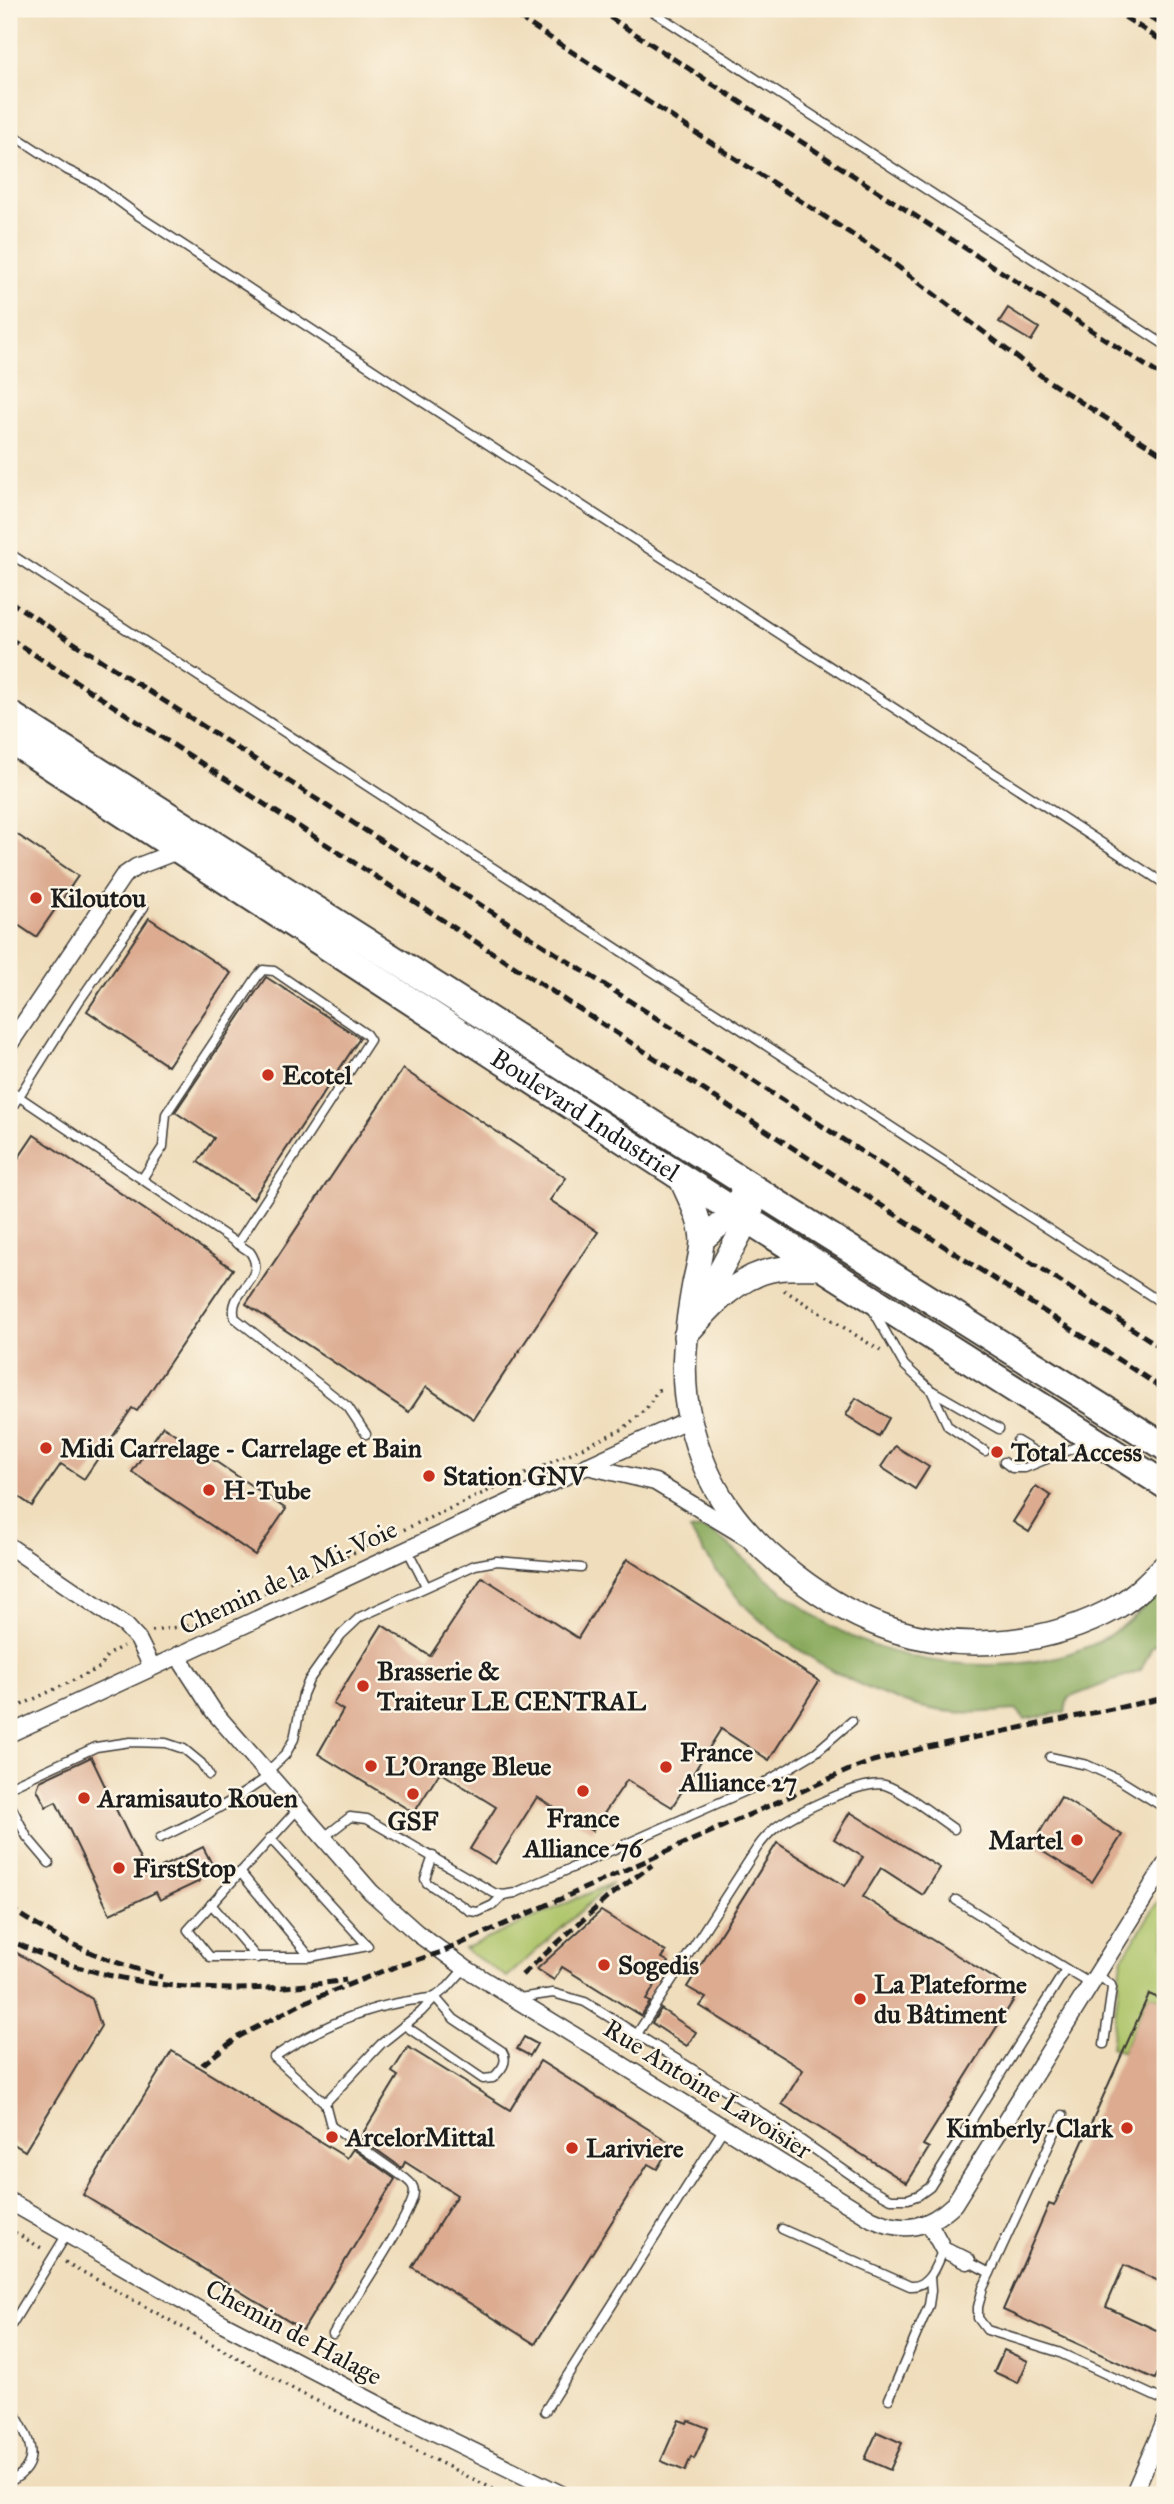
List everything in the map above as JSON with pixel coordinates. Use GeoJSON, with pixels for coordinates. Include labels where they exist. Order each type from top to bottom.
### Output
{"type":"FeatureCollection","features":[{"type":"Feature","properties":{"kind":"main road","name":"Boulevard Industriel"},"geometry":{"type":"LineString","coordinates":[[9,715],[1165,1447]]}},
{"type":"Feature","properties":{"kind":"main road","name":"Boulevard Industriel"},"geometry":{"type":"LineString","coordinates":[[9,739],[680,1177],[1165,1485]]}},
{"type":"Feature","properties":{"kind":"main road"},"geometry":{"type":"LineString","coordinates":[[680,1177],[695,1211],[702,1240],[685,1336],[685,1387],[689,1419],[710,1481],[730,1513],[752,1540],[822,1596],[858,1616],[895,1631],[930,1640],[962,1643],[1001,1642],[1063,1629],[1117,1606],[1159,1572]]}},
{"type":"Feature","properties":{"kind":"main road"},"geometry":{"type":"LineString","coordinates":[[701,1317],[714,1282],[738,1240],[742,1181]]}},
{"type":"Feature","properties":{"kind":"main road"},"geometry":{"type":"LineString","coordinates":[[702,1240],[721,1224],[772,1200]]}},
{"type":"Feature","properties":{"kind":"main road"},"geometry":{"type":"LineString","coordinates":[[685,1336],[728,1291],[743,1281],[778,1269],[822,1268]]}},
{"type":"Feature","properties":{"kind":"street"},"geometry":{"type":"LineString","coordinates":[[9,1045],[123,876],[136,867],[180,850]]}},
{"type":"Feature","properties":{"kind":"street","name":"Chemin de la Mi-Voie"},"geometry":{"type":"LineString","coordinates":[[9,1734],[689,1419]]}},
{"type":"Feature","properties":{"kind":"street"},"geometry":{"type":"LineString","coordinates":[[587,1466],[655,1482],[752,1540]]}},
{"type":"Feature","properties":{"kind":"street"},"geometry":{"type":"LineString","coordinates":[[9,1546],[126,1626],[138,1639],[152,1667]]}},
{"type":"Feature","properties":{"kind":"street","name":"Rue Antoine Lavoisier"},"geometry":{"type":"LineString","coordinates":[[180,1654],[183,1664],[214,1712],[371,1892],[416,1933],[465,1968],[872,2219],[887,2226],[901,2228],[929,2223]]}},
{"type":"Feature","properties":{"kind":"street"},"geometry":{"type":"LineString","coordinates":[[967,2261],[943,2249],[929,2223],[954,2204],[964,2190],[1165,1866]]}},
{"type":"Feature","properties":{"kind":"street","name":"Chemin de Halage"},"geometry":{"type":"LineString","coordinates":[[10,2205],[67,2234],[224,2324],[399,2415],[563,2495]]}},
{"type":"Feature","properties":{"kind":"street"},"geometry":{"type":"LineString","coordinates":[[1133,2495],[1165,2422]]}},
{"type":"Feature","properties":{"kind":"lane"},"geometry":{"type":"LineString","coordinates":[[649,9],[1165,345]]}},
{"type":"Feature","properties":{"kind":"lane"},"geometry":{"type":"LineString","coordinates":[[9,132],[67,170],[94,183],[139,216],[413,396],[1165,884]]}},
{"type":"Feature","properties":{"kind":"lane"},"geometry":{"type":"LineString","coordinates":[[9,553],[1165,1305]]}},
{"type":"Feature","properties":{"kind":"lane"},"geometry":{"type":"LineString","coordinates":[[9,1112],[78,1003],[144,907]]}},
{"type":"Feature","properties":{"kind":"lane"},"geometry":{"type":"LineString","coordinates":[[142,1179],[163,1147],[166,1114],[257,977],[263,970],[274,971],[366,1034],[370,1040],[237,1244]]}},
{"type":"Feature","properties":{"kind":"lane"},"geometry":{"type":"LineString","coordinates":[[9,1090],[250,1252],[257,1267],[232,1308],[235,1318],[348,1407],[366,1434]]}},
{"type":"Feature","properties":{"kind":"lane"},"geometry":{"type":"LineString","coordinates":[[863,1293],[904,1365],[931,1390],[999,1429]]}},
{"type":"Feature","properties":{"kind":"lane"},"geometry":{"type":"LineString","coordinates":[[931,1390],[948,1426],[985,1451]]}},
{"type":"Feature","properties":{"kind":"lane"},"geometry":{"type":"LineString","coordinates":[[1004,1462],[1018,1470],[1091,1440]]}},
{"type":"Feature","properties":{"kind":"lane"},"geometry":{"type":"LineString","coordinates":[[1017,1441],[1047,1459]]}},
{"type":"Feature","properties":{"kind":"lane"},"geometry":{"type":"LineString","coordinates":[[407,1549],[426,1587]]}},
{"type":"Feature","properties":{"kind":"lane"},"geometry":{"type":"LineString","coordinates":[[160,1838],[237,1799],[285,1755],[309,1680],[341,1635],[360,1617],[475,1565],[497,1560],[581,1568]]}},
{"type":"Feature","properties":{"kind":"lane"},"geometry":{"type":"LineString","coordinates":[[323,1838],[350,1817],[367,1819],[495,1893],[515,1893],[766,1782],[816,1752],[852,1721]]}},
{"type":"Feature","properties":{"kind":"lane"},"geometry":{"type":"LineString","coordinates":[[9,1787],[96,1747],[130,1742],[166,1743],[184,1749],[209,1775]]}},
{"type":"Feature","properties":{"kind":"lane"},"geometry":{"type":"LineString","coordinates":[[1050,1758],[1087,1765],[1118,1779],[1165,1808]]}},
{"type":"Feature","properties":{"kind":"lane"},"geometry":{"type":"LineString","coordinates":[[637,2034],[757,1848],[775,1828],[790,1817],[855,1790],[882,1784],[954,1829]]}},
{"type":"Feature","properties":{"kind":"lane"},"geometry":{"type":"LineString","coordinates":[[9,1802],[27,1837],[49,1863]]}},
{"type":"Feature","properties":{"kind":"lane"},"geometry":{"type":"LineString","coordinates":[[271,1838],[368,1946],[310,1957],[210,1957],[188,1930],[240,1872],[271,1838],[298,1809]]}},
{"type":"Feature","properties":{"kind":"lane"},"geometry":{"type":"LineString","coordinates":[[433,1856],[425,1879],[427,1883],[470,1911],[484,1910],[503,1895]]}},
{"type":"Feature","properties":{"kind":"lane"},"geometry":{"type":"LineString","coordinates":[[240,1872],[310,1957]]}},
{"type":"Feature","properties":{"kind":"lane"},"geometry":{"type":"LineString","coordinates":[[957,1900],[1066,1969],[1109,1983],[1112,1988],[1104,2044]]}},
{"type":"Feature","properties":{"kind":"lane"},"geometry":{"type":"LineString","coordinates":[[211,1904],[257,1958]]}},
{"type":"Feature","properties":{"kind":"lane"},"geometry":{"type":"LineString","coordinates":[[325,2103],[381,2044],[421,2012],[465,1968]]}},
{"type":"Feature","properties":{"kind":"lane"},"geometry":{"type":"LineString","coordinates":[[516,1999],[553,1993],[568,1995],[585,2002],[755,2108],[867,2186],[891,2199],[908,2199],[930,2187],[1066,1969]]}},
{"type":"Feature","properties":{"kind":"lane"},"geometry":{"type":"LineString","coordinates":[[404,2025],[483,2079],[493,2078],[505,2063],[502,2051],[454,2019],[435,1997]]}},
{"type":"Feature","properties":{"kind":"lane"},"geometry":{"type":"LineString","coordinates":[[333,2334],[403,2219],[414,2195],[414,2187],[331,2126],[325,2103],[274,2057],[338,2021],[402,2002],[435,1997]]}},
{"type":"Feature","properties":{"kind":"lane"},"geometry":{"type":"LineString","coordinates":[[1063,2115],[990,2273],[978,2307],[978,2318],[987,2330],[1058,2352],[1165,2401]]}},
{"type":"Feature","properties":{"kind":"lane"},"geometry":{"type":"LineString","coordinates":[[545,2411],[724,2128]]}},
{"type":"Feature","properties":{"kind":"lane"},"geometry":{"type":"LineString","coordinates":[[782,2229],[910,2286],[918,2287],[930,2277]]}},
{"type":"Feature","properties":{"kind":"lane"},"geometry":{"type":"LineString","coordinates":[[9,2329],[67,2234]]}},
{"type":"Feature","properties":{"kind":"lane"},"geometry":{"type":"LineString","coordinates":[[889,2399],[929,2305],[930,2277],[943,2249]]}},
{"type":"Feature","properties":{"kind":"lane"},"geometry":{"type":"LineString","coordinates":[[967,2261],[990,2273]]}},
{"type":"Feature","properties":{"kind":"lane"},"geometry":{"type":"LineString","coordinates":[[9,2403],[30,2441],[31,2458],[26,2469],[9,2482]]}},
{"type":"Feature","properties":{"kind":"path"},"geometry":{"type":"LineString","coordinates":[[151,1631],[198,1624],[623,1429],[646,1409],[658,1390],[685,1387]]}},
{"type":"Feature","properties":{"kind":"path"},"geometry":{"type":"LineString","coordinates":[[9,1711],[101,1667],[107,1655]]}},
{"type":"Feature","properties":{"kind":"path"},"geometry":{"type":"LineString","coordinates":[[9,2229],[295,2390],[505,2495]]}},
{"type":"Feature","properties":{"kind":"green space"},"geometry":{"type":"Polygon","coordinates":[[[701,1529],[714,1533],[787,1595],[835,1628],[863,1642],[927,1660],[996,1665],[1030,1662],[1062,1655],[1092,1645],[1112,1633],[1165,1585],[1165,1639],[1152,1647],[1141,1670],[1068,1698],[1065,1712],[1025,1719],[1017,1710],[961,1713],[925,1708],[866,1687],[835,1672],[779,1636],[736,1596],[724,1581],[690,1531],[701,1529]]]}},
{"type":"Feature","properties":{"kind":"green space"},"geometry":{"type":"Polygon","coordinates":[[[612,1883],[507,1977],[464,1949],[612,1883]]]}},
{"type":"Feature","properties":{"kind":"green space"},"geometry":{"type":"Polygon","coordinates":[[[1165,1890],[1165,2001],[1149,1994],[1123,2052],[1111,2047],[1122,1959],[1165,1890]]]}},
{"type":"Feature","properties":{"kind":"building"},"geometry":{"type":"Polygon","coordinates":[[[1008,308],[1039,328],[1031,341],[999,322],[1008,308]]]}},
{"type":"Feature","properties":{"kind":"building","name":"Kiloutou"},"geometry":{"type":"Polygon","coordinates":[[[9,829],[78,876],[36,937],[9,919],[9,829]]]}},
{"type":"Feature","properties":{"kind":"building"},"geometry":{"type":"Polygon","coordinates":[[[149,918],[231,973],[168,1066],[87,1011],[149,918]]]}},
{"type":"Feature","properties":{"kind":"building","name":"Ecotel"},"geometry":{"type":"Polygon","coordinates":[[[266,977],[360,1038],[253,1199],[198,1162],[214,1138],[175,1112],[266,977]]]}},
{"type":"Feature","properties":{"kind":"building"},"geometry":{"type":"Polygon","coordinates":[[[403,1069],[566,1178],[550,1200],[598,1232],[474,1419],[426,1387],[409,1412],[246,1304],[403,1069]]]}},
{"type":"Feature","properties":{"kind":"building"},"geometry":{"type":"Polygon","coordinates":[[[34,1135],[233,1269],[137,1411],[132,1408],[84,1479],[61,1464],[32,1506],[9,1490],[9,1172],[34,1135]]]}},
{"type":"Feature","properties":{"kind":"building"},"geometry":{"type":"Polygon","coordinates":[[[856,1398],[889,1418],[879,1436],[846,1415],[856,1398]]]}},
{"type":"Feature","properties":{"kind":"building","name":"H-Tube"},"geometry":{"type":"Polygon","coordinates":[[[163,1426],[286,1509],[255,1555],[132,1472],[163,1426]]]}},
{"type":"Feature","properties":{"kind":"building"},"geometry":{"type":"Polygon","coordinates":[[[895,1446],[929,1467],[915,1489],[881,1467],[895,1446]]]}},
{"type":"Feature","properties":{"kind":"building"},"geometry":{"type":"Polygon","coordinates":[[[1036,1486],[1051,1496],[1029,1532],[1013,1522],[1036,1486]]]}},
{"type":"Feature","properties":{"kind":"building"},"geometry":{"type":"Polygon","coordinates":[[[627,1559],[819,1681],[769,1760],[721,1729],[672,1807],[627,1780],[592,1831],[537,1797],[495,1864],[470,1849],[496,1807],[440,1772],[414,1813],[318,1754],[343,1710],[333,1704],[382,1625],[430,1656],[482,1577],[578,1638],[627,1559]]]}},
{"type":"Feature","properties":{"kind":"building"},"geometry":{"type":"Polygon","coordinates":[[[91,1757],[147,1874],[203,1847],[213,1866],[198,1882],[160,1900],[156,1892],[110,1914],[56,1802],[46,1807],[37,1789],[40,1781],[91,1757]]]}},
{"type":"Feature","properties":{"kind":"building","name":"Martel"},"geometry":{"type":"Polygon","coordinates":[[[1061,1797],[1122,1835],[1092,1882],[1032,1845],[1061,1797]]]}},
{"type":"Feature","properties":{"kind":"building","name":"La Plateforme du Bâtiment"},"geometry":{"type":"Polygon","coordinates":[[[850,1812],[940,1868],[923,1895],[881,1868],[863,1897],[1018,1993],[923,2145],[929,2148],[907,2183],[782,2104],[803,2070],[700,2006],[706,1998],[687,1987],[777,1843],[845,1886],[863,1857],[834,1839],[850,1812]]]}},
{"type":"Feature","properties":{"kind":"building","name":"Sogedis"},"geometry":{"type":"Polygon","coordinates":[[[601,1911],[666,1952],[662,1958],[669,1962],[646,2000],[650,2002],[641,2016],[562,1967],[554,1980],[537,1969],[601,1911]]]}},
{"type":"Feature","properties":{"kind":"building"},"geometry":{"type":"Polygon","coordinates":[[[9,1948],[92,1999],[101,2026],[25,2151],[9,2141],[9,1948]]]}},
{"type":"Feature","properties":{"kind":"building","name":"Kimberly-Clark"},"geometry":{"type":"Polygon","coordinates":[[[1149,1994],[1165,2001],[1165,2284],[1124,2265],[1106,2307],[1165,2334],[1165,2358],[1155,2379],[1003,2310],[1049,2204],[1054,2206],[1149,1994]]]}},
{"type":"Feature","properties":{"kind":"building"},"geometry":{"type":"Polygon","coordinates":[[[661,2009],[696,2032],[687,2046],[652,2023],[661,2009]]]}},
{"type":"Feature","properties":{"kind":"building"},"geometry":{"type":"Polygon","coordinates":[[[524,2037],[537,2044],[530,2056],[517,2049],[524,2037]]]}},
{"type":"Feature","properties":{"kind":"building"},"geometry":{"type":"Polygon","coordinates":[[[408,2047],[510,2110],[540,2061],[672,2144],[657,2169],[648,2164],[535,2344],[412,2267],[457,2195],[405,2162],[402,2168],[360,2138],[398,2076],[392,2072],[408,2047]]]}},
{"type":"Feature","properties":{"kind":"building"},"geometry":{"type":"Polygon","coordinates":[[[172,2051],[347,2158],[353,2149],[395,2179],[303,2330],[83,2195],[172,2051]]]}},
{"type":"Feature","properties":{"kind":"building"},"geometry":{"type":"Polygon","coordinates":[[[1004,2350],[1028,2361],[1018,2383],[994,2372],[1004,2350]]]}},
{"type":"Feature","properties":{"kind":"building"},"geometry":{"type":"Polygon","coordinates":[[[679,2420],[687,2423],[688,2420],[708,2428],[694,2459],[691,2457],[685,2471],[661,2461],[679,2420]]]}},
{"type":"Feature","properties":{"kind":"building"},"geometry":{"type":"Polygon","coordinates":[[[877,2432],[902,2443],[890,2470],[865,2459],[877,2432]]]}},
{"type":"Feature","properties":{"kind":"railway"},"geometry":{"type":"LineString","coordinates":[[506,9],[876,250],[1048,381],[1165,456]]}},
{"type":"Feature","properties":{"kind":"railway"},"geometry":{"type":"LineString","coordinates":[[597,9],[1165,378]]}},
{"type":"Feature","properties":{"kind":"railway"},"geometry":{"type":"LineString","coordinates":[[1112,9],[1165,43]]}},
{"type":"Feature","properties":{"kind":"railway"},"geometry":{"type":"LineString","coordinates":[[1137,9],[1165,26]]}},
{"type":"Feature","properties":{"kind":"railway"},"geometry":{"type":"LineString","coordinates":[[1160,9],[1165,12]]}},
{"type":"Feature","properties":{"kind":"railway"},"geometry":{"type":"LineString","coordinates":[[9,601],[1165,1350]]}},
{"type":"Feature","properties":{"kind":"railway"},"geometry":{"type":"LineString","coordinates":[[9,638],[1165,1390]]}},
{"type":"Feature","properties":{"kind":"railway"},"geometry":{"type":"LineString","coordinates":[[202,2065],[238,2037],[303,2003],[383,1971],[442,1952],[849,1770],[928,1747],[1165,1698]]}},
{"type":"Feature","properties":{"kind":"railway"},"geometry":{"type":"LineString","coordinates":[[522,1975],[607,1898],[652,1865]]}},
{"type":"Feature","properties":{"kind":"railway"},"geometry":{"type":"LineString","coordinates":[[9,1907],[82,1949],[162,1977]]}},
{"type":"Feature","properties":{"kind":"railway"},"geometry":{"type":"LineString","coordinates":[[18,1944],[97,1972],[179,1986],[262,1988],[346,1980]]}},
{"type":"Feature","properties":{"kind":"place","name":"Kiloutou"},"geometry":{"type":"Point","coordinates":[36,898]}},
{"type":"Feature","properties":{"kind":"place","name":"Ecotel"},"geometry":{"type":"Point","coordinates":[268,1075]}},
{"type":"Feature","properties":{"kind":"place","name":"Midi Carrelage - Carrelage et Bain"},"geometry":{"type":"Point","coordinates":[46,1448]}},
{"type":"Feature","properties":{"kind":"place","name":"Total Access"},"geometry":{"type":"Point","coordinates":[997,1452]}},
{"type":"Feature","properties":{"kind":"place","name":"Station GNV"},"geometry":{"type":"Point","coordinates":[429,1476]}},
{"type":"Feature","properties":{"kind":"place","name":"H-Tube"},"geometry":{"type":"Point","coordinates":[209,1490]}},
{"type":"Feature","properties":{"kind":"place","name":"Brasserie & Traiteur LE CENTRAL"},"geometry":{"type":"Point","coordinates":[363,1686]}},
{"type":"Feature","properties":{"kind":"place","name":"L'Orange Bleue"},"geometry":{"type":"Point","coordinates":[371,1766]}},
{"type":"Feature","properties":{"kind":"place","name":"France Alliance 27"},"geometry":{"type":"Point","coordinates":[666,1767]}},
{"type":"Feature","properties":{"kind":"place","name":"France Alliance 76"},"geometry":{"type":"Point","coordinates":[583,1791]}},
{"type":"Feature","properties":{"kind":"place","name":"GSF"},"geometry":{"type":"Point","coordinates":[413,1794]}},
{"type":"Feature","properties":{"kind":"place","name":"Aramisauto Rouen"},"geometry":{"type":"Point","coordinates":[84,1798]}},
{"type":"Feature","properties":{"kind":"place","name":"Martel"},"geometry":{"type":"Point","coordinates":[1077,1840]}},
{"type":"Feature","properties":{"kind":"place","name":"FirstStop"},"geometry":{"type":"Point","coordinates":[119,1868]}},
{"type":"Feature","properties":{"kind":"place","name":"Sogedis"},"geometry":{"type":"Point","coordinates":[604,1965]}},
{"type":"Feature","properties":{"kind":"place","name":"La Plateforme du Bâtiment"},"geometry":{"type":"Point","coordinates":[860,1999]}},
{"type":"Feature","properties":{"kind":"place","name":"Kimberly-Clark"},"geometry":{"type":"Point","coordinates":[1127,2128]}},
{"type":"Feature","properties":{"kind":"place","name":"ArcelorMittal"},"geometry":{"type":"Point","coordinates":[332,2137]}},
{"type":"Feature","properties":{"kind":"place","name":"Lariviere"},"geometry":{"type":"Point","coordinates":[572,2148]}}]}
